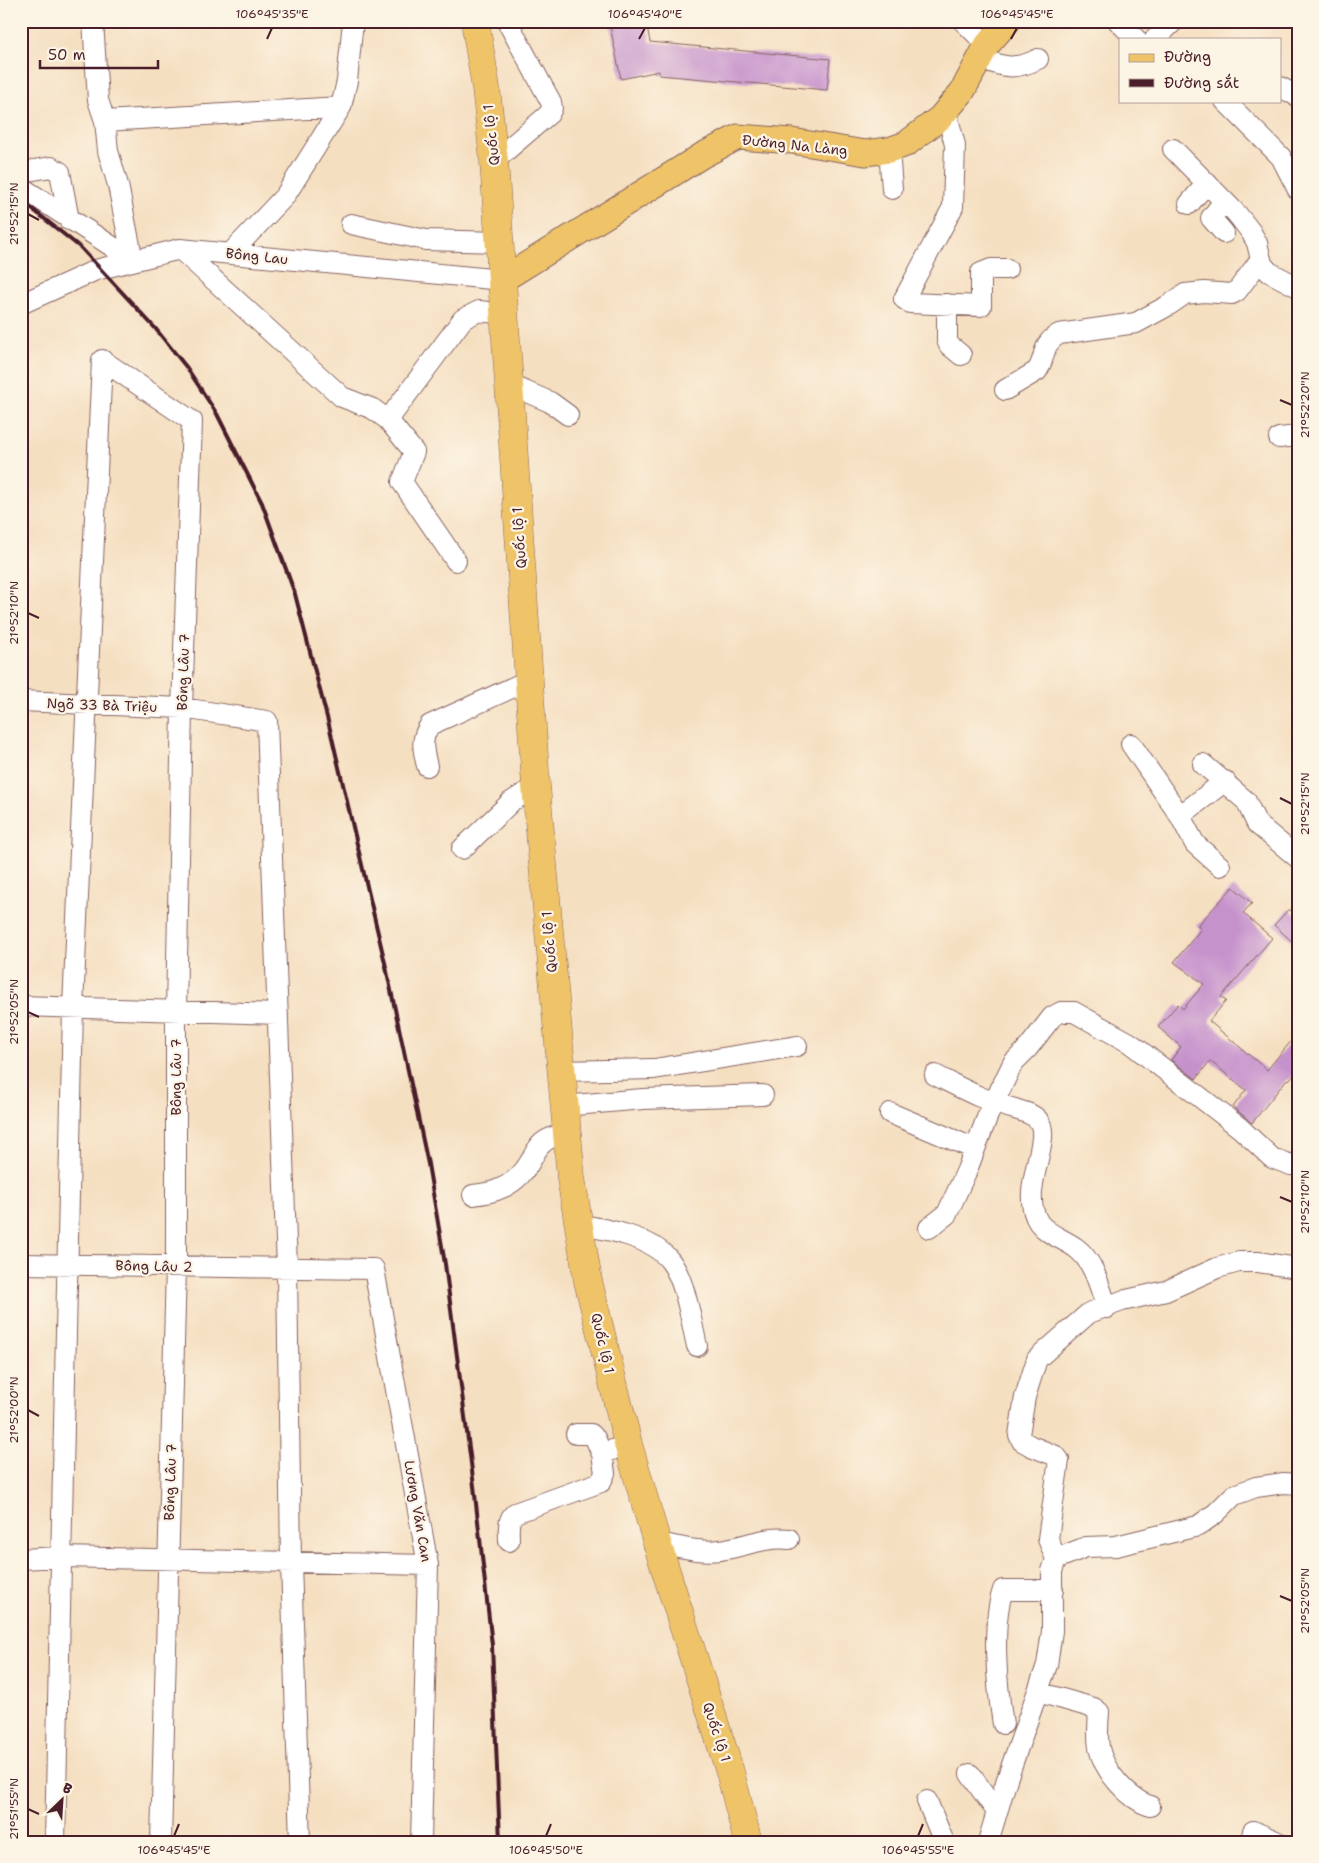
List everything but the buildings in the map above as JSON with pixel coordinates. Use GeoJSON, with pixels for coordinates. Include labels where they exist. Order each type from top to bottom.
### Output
{"type":"FeatureCollection","features":[{"type":"Feature","properties":{"kind":"highway","name":"Quốc lộ 1"},"geometry":{"type":"LineString","coordinates":[[476,25],[494,161],[536,786],[563,1106],[571,1178],[588,1281],[628,1444],[657,1543],[730,1772],[748,1842]]}},
{"type":"Feature","properties":{"kind":"main road","name":"Đường Na Làng"},"geometry":{"type":"LineString","coordinates":[[502,280],[703,155],[738,137],[792,141],[865,152],[889,150],[906,144],[946,111],[962,92],[984,52],[1008,21]]}},
{"type":"Feature","properties":{"kind":"street"},"geometry":{"type":"LineString","coordinates":[[93,21],[98,100],[105,121],[108,151],[118,184],[130,262]]}},
{"type":"Feature","properties":{"kind":"street"},"geometry":{"type":"LineString","coordinates":[[230,254],[285,196],[341,107],[347,81],[353,21]]}},
{"type":"Feature","properties":{"kind":"street"},"geometry":{"type":"LineString","coordinates":[[963,21],[984,52],[1000,67],[1012,68],[1038,60]]}},
{"type":"Feature","properties":{"kind":"street"},"geometry":{"type":"LineString","coordinates":[[1118,21],[1135,38]]}},
{"type":"Feature","properties":{"kind":"street"},"geometry":{"type":"LineString","coordinates":[[1157,38],[1174,21]]}},
{"type":"Feature","properties":{"kind":"street"},"geometry":{"type":"LineString","coordinates":[[476,25],[496,27],[511,22],[551,102],[552,108],[549,114],[494,161]]}},
{"type":"Feature","properties":{"kind":"street"},"geometry":{"type":"LineString","coordinates":[[1282,88],[1298,96]]}},
{"type":"Feature","properties":{"kind":"street"},"geometry":{"type":"LineString","coordinates":[[1228,102],[1281,157],[1298,190]]}},
{"type":"Feature","properties":{"kind":"street"},"geometry":{"type":"LineString","coordinates":[[105,121],[341,107]]}},
{"type":"Feature","properties":{"kind":"street"},"geometry":{"type":"LineString","coordinates":[[946,111],[956,145],[953,207],[947,222],[904,299],[910,303],[981,306],[981,273],[991,269],[1007,270]]}},
{"type":"Feature","properties":{"kind":"street"},"geometry":{"type":"LineString","coordinates":[[1173,149],[1224,201],[1251,232],[1262,264],[1269,272],[1298,287]]}},
{"type":"Feature","properties":{"kind":"street"},"geometry":{"type":"LineString","coordinates":[[889,150],[892,189]]}},
{"type":"Feature","properties":{"kind":"street"},"geometry":{"type":"LineString","coordinates":[[69,220],[60,172],[51,167],[24,179],[69,220],[119,251],[130,262]]}},
{"type":"Feature","properties":{"kind":"street"},"geometry":{"type":"LineString","coordinates":[[1189,204],[1207,184]]}},
{"type":"Feature","properties":{"kind":"street"},"geometry":{"type":"LineString","coordinates":[[1224,201],[1211,218],[1224,233]]}},
{"type":"Feature","properties":{"kind":"street"},"geometry":{"type":"LineString","coordinates":[[351,224],[426,240],[499,242]]}},
{"type":"Feature","properties":{"kind":"street"},"geometry":{"type":"LineString","coordinates":[[180,249],[342,397],[373,409],[388,420],[414,452],[402,482],[456,561]]}},
{"type":"Feature","properties":{"kind":"street","name":"Bông Lau"},"geometry":{"type":"LineString","coordinates":[[22,304],[96,270],[180,249],[502,280]]}},
{"type":"Feature","properties":{"kind":"street"},"geometry":{"type":"LineString","coordinates":[[1004,390],[1037,371],[1040,367],[1043,351],[1050,339],[1058,334],[1136,323],[1169,306],[1185,294],[1204,292],[1232,294],[1237,291],[1261,259]]}},
{"type":"Feature","properties":{"kind":"street"},"geometry":{"type":"LineString","coordinates":[[947,304],[947,340],[949,345],[961,355]]}},
{"type":"Feature","properties":{"kind":"street"},"geometry":{"type":"LineString","coordinates":[[388,420],[462,319],[479,311],[505,314]]}},
{"type":"Feature","properties":{"kind":"street","name":"Bông Lâu 7"},"geometry":{"type":"LineString","coordinates":[[86,704],[102,360],[192,421],[182,708],[176,1012],[176,1266],[161,1842]]}},
{"type":"Feature","properties":{"kind":"street"},"geometry":{"type":"LineString","coordinates":[[508,384],[550,402],[568,415]]}},
{"type":"Feature","properties":{"kind":"street"},"geometry":{"type":"LineString","coordinates":[[427,766],[422,747],[424,734],[430,726],[529,680]]}},
{"type":"Feature","properties":{"kind":"street","name":"Ngõ 33 Bà Triệu"},"geometry":{"type":"LineString","coordinates":[[21,701],[182,708],[267,721],[278,1014]]}},
{"type":"Feature","properties":{"kind":"street"},"geometry":{"type":"LineString","coordinates":[[55,1842],[73,1008],[86,704]]}},
{"type":"Feature","properties":{"kind":"street"},"geometry":{"type":"LineString","coordinates":[[1131,744],[1180,816],[1195,844],[1220,866]]}},
{"type":"Feature","properties":{"kind":"street"},"geometry":{"type":"LineString","coordinates":[[1203,764],[1246,801],[1257,824],[1298,858]]}},
{"type":"Feature","properties":{"kind":"street"},"geometry":{"type":"LineString","coordinates":[[1180,816],[1225,781]]}},
{"type":"Feature","properties":{"kind":"street"},"geometry":{"type":"LineString","coordinates":[[462,849],[511,802],[536,786]]}},
{"type":"Feature","properties":{"kind":"street"},"geometry":{"type":"LineString","coordinates":[[21,1006],[278,1014],[287,1268],[291,1562],[300,1842]]}},
{"type":"Feature","properties":{"kind":"street"},"geometry":{"type":"LineString","coordinates":[[928,1228],[947,1214],[993,1104],[1013,1063],[1028,1048],[1052,1017],[1061,1012],[1074,1012],[1130,1044],[1240,1128],[1272,1158],[1291,1164],[1298,1164]]}},
{"type":"Feature","properties":{"kind":"street"},"geometry":{"type":"LineString","coordinates":[[560,1071],[654,1069],[797,1046]]}},
{"type":"Feature","properties":{"kind":"street"},"geometry":{"type":"LineString","coordinates":[[935,1074],[993,1104],[1030,1113],[1039,1121],[1044,1133],[1031,1191],[1038,1222],[1046,1230],[1083,1254],[1091,1266],[1107,1308]]}},
{"type":"Feature","properties":{"kind":"street"},"geometry":{"type":"LineString","coordinates":[[563,1106],[643,1100],[763,1095]]}},
{"type":"Feature","properties":{"kind":"street"},"geometry":{"type":"LineString","coordinates":[[890,1113],[975,1149]]}},
{"type":"Feature","properties":{"kind":"street"},"geometry":{"type":"LineString","coordinates":[[473,1196],[493,1193],[518,1178],[543,1141],[566,1133]]}},
{"type":"Feature","properties":{"kind":"street"},"geometry":{"type":"LineString","coordinates":[[580,1225],[609,1229],[632,1237],[655,1248],[670,1262],[688,1305],[696,1346]]}},
{"type":"Feature","properties":{"kind":"street"},"geometry":{"type":"LineString","coordinates":[[988,1842],[1047,1664],[1052,1631],[1052,1572],[1056,1559],[1048,1538],[1059,1460],[1056,1456],[1022,1441],[1019,1436],[1025,1397],[1037,1359],[1089,1313],[1122,1301],[1166,1291],[1217,1268],[1239,1262],[1258,1262],[1298,1268]]}},
{"type":"Feature","properties":{"kind":"street","name":"Bông Lâu 2"},"geometry":{"type":"LineString","coordinates":[[21,1264],[287,1268]]}},
{"type":"Feature","properties":{"kind":"street","name":"Lương Văn Can"},"geometry":{"type":"LineString","coordinates":[[287,1268],[374,1269],[428,1565],[421,1842]]}},
{"type":"Feature","properties":{"kind":"street"},"geometry":{"type":"LineString","coordinates":[[509,1541],[509,1522],[515,1513],[600,1482],[605,1473],[602,1454],[595,1438],[591,1434],[576,1434]]}},
{"type":"Feature","properties":{"kind":"street"},"geometry":{"type":"LineString","coordinates":[[602,1454],[628,1444]]}},
{"type":"Feature","properties":{"kind":"street"},"geometry":{"type":"LineString","coordinates":[[1056,1559],[1086,1547],[1116,1546],[1198,1526],[1216,1513],[1234,1495],[1256,1488],[1284,1483],[1298,1484]]}},
{"type":"Feature","properties":{"kind":"street"},"geometry":{"type":"LineString","coordinates":[[657,1543],[717,1551],[746,1546],[778,1537],[789,1539]]}},
{"type":"Feature","properties":{"kind":"street"},"geometry":{"type":"LineString","coordinates":[[21,1559],[61,1557],[428,1565]]}},
{"type":"Feature","properties":{"kind":"street"},"geometry":{"type":"LineString","coordinates":[[1003,1724],[997,1607],[1003,1590],[1053,1590]]}},
{"type":"Feature","properties":{"kind":"street"},"geometry":{"type":"LineString","coordinates":[[1038,1692],[1094,1708],[1099,1712],[1099,1746],[1108,1768],[1126,1790],[1142,1803],[1150,1806]]}},
{"type":"Feature","properties":{"kind":"street"},"geometry":{"type":"LineString","coordinates":[[970,1774],[997,1812]]}},
{"type":"Feature","properties":{"kind":"street"},"geometry":{"type":"LineString","coordinates":[[926,1801],[944,1842]]}},
{"type":"Feature","properties":{"kind":"street"},"geometry":{"type":"LineString","coordinates":[[1253,1830],[1278,1842]]}},
{"type":"Feature","properties":{"kind":"railway"},"geometry":{"type":"LineString","coordinates":[[21,200],[81,248],[155,328],[187,368],[217,414],[262,503],[295,594],[329,725],[386,967],[428,1164],[445,1264],[474,1486],[492,1645],[500,1842]]}}]}
